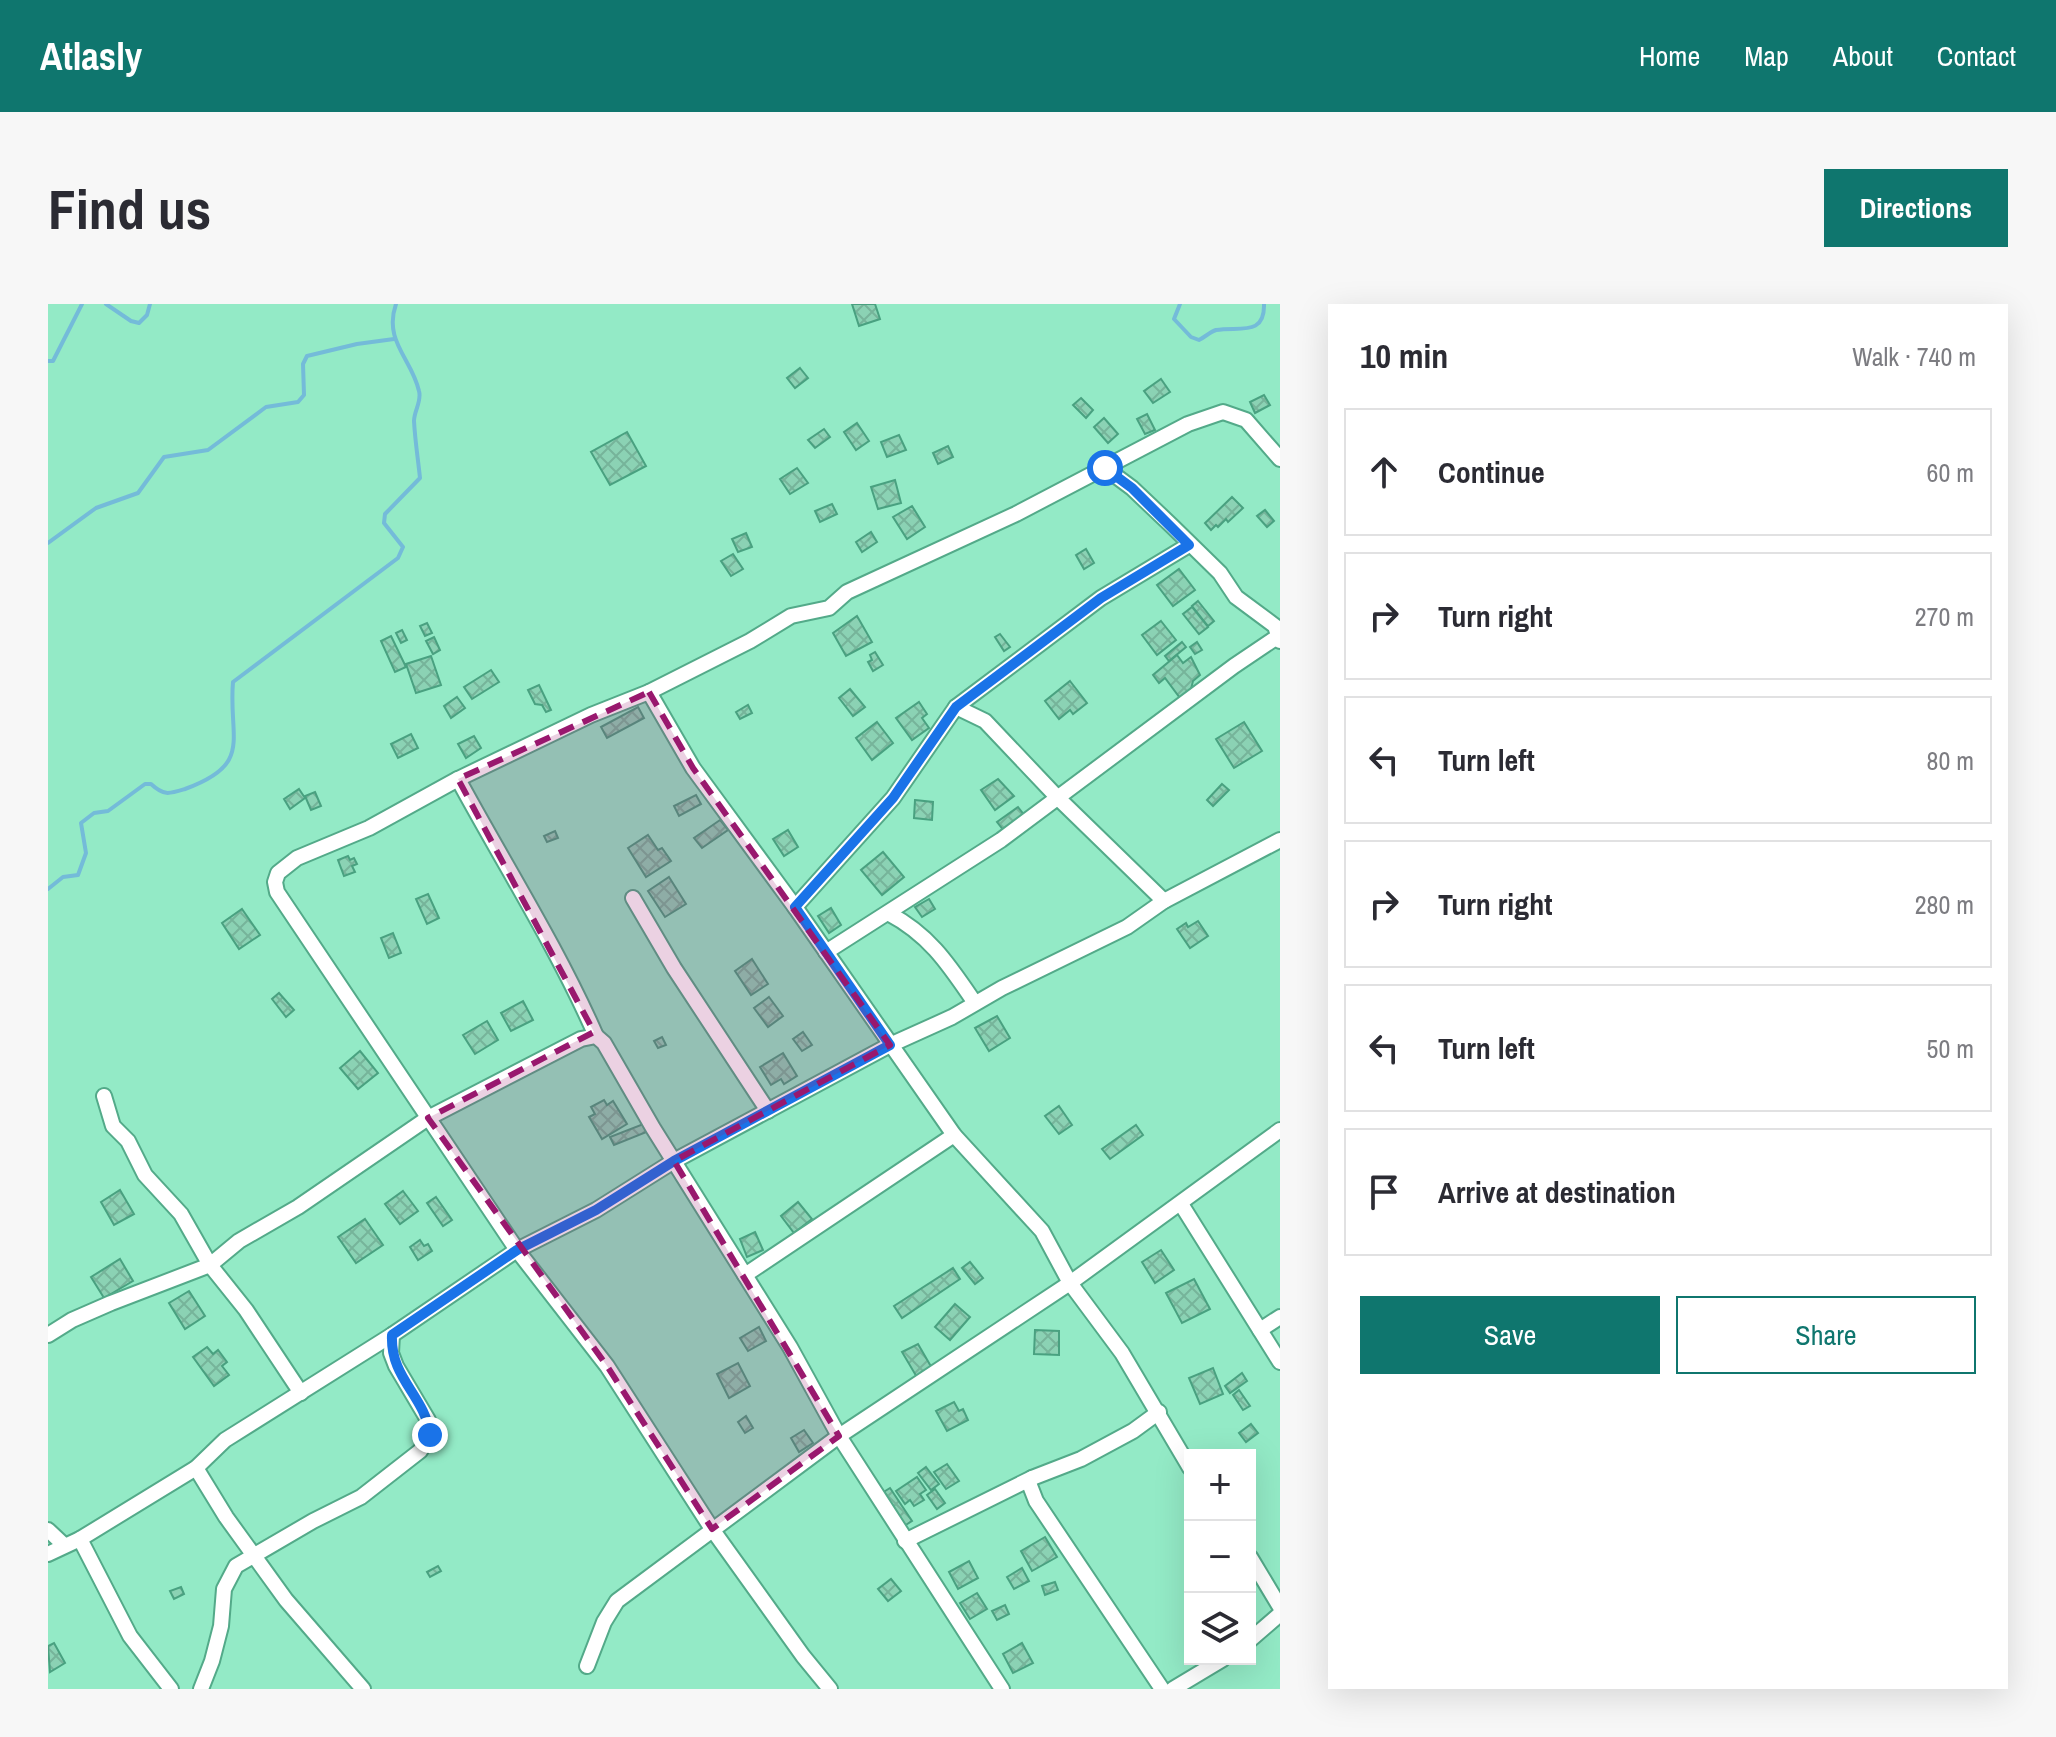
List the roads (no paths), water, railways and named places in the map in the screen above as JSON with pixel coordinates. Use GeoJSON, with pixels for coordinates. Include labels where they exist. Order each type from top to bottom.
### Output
{"type":"FeatureCollection","features":[{"type":"Feature","properties":{"kind":"street"},"geometry":{"type":"LineString","coordinates":[[830,1689],[712,1529],[607,1366],[517,1250],[277,892],[275,882],[278,873],[297,858],[369,828],[458,779],[591,715],[649,692],[750,641],[791,616],[829,608],[847,592],[1016,514],[1188,424],[1223,412],[1246,420],[1280,459]]}},
{"type":"Feature","properties":{"kind":"street"},"geometry":{"type":"LineString","coordinates":[[826,952],[1001,840],[1234,666],[1279,638],[1275,626],[1236,597],[1220,573],[1132,488],[1105,468]]}},
{"type":"Feature","properties":{"kind":"street"},"geometry":{"type":"LineString","coordinates":[[795,907],[893,798],[956,707],[1101,598],[1189,545]]}},
{"type":"Feature","properties":{"kind":"street"},"geometry":{"type":"LineString","coordinates":[[649,692],[693,768],[795,907],[954,1135],[1042,1231],[1070,1283],[1122,1353],[1184,1457]]}},
{"type":"Feature","properties":{"kind":"street"},"geometry":{"type":"LineString","coordinates":[[956,707],[985,721],[1057,797],[1164,901]]}},
{"type":"Feature","properties":{"kind":"street"},"geometry":{"type":"LineString","coordinates":[[458,779],[570,977],[596,1036],[604,1043],[790,1347],[839,1436],[1002,1689]]}},
{"type":"Feature","properties":{"kind":"street"},"geometry":{"type":"LineString","coordinates":[[48,1554],[80,1539],[196,1468],[225,1440],[392,1335],[517,1250],[596,1210],[674,1161],[890,1045],[952,1017],[1127,927],[1164,901],[1280,840]]}},
{"type":"Feature","properties":{"kind":"street"},"geometry":{"type":"LineString","coordinates":[[633,898],[674,968],[768,1111]]}},
{"type":"Feature","properties":{"kind":"street"},"geometry":{"type":"LineString","coordinates":[[888,913],[912,925],[934,946],[975,1003]]}},
{"type":"Feature","properties":{"kind":"street"},"geometry":{"type":"LineString","coordinates":[[48,1335],[72,1320],[111,1303],[210,1265],[239,1241],[298,1207],[428,1118],[531,1063],[581,1039],[596,1036]]}},
{"type":"Feature","properties":{"kind":"street"},"geometry":{"type":"LineString","coordinates":[[104,1096],[113,1126],[128,1141],[145,1175],[181,1214],[210,1265],[246,1310],[301,1393]]}},
{"type":"Feature","properties":{"kind":"street"},"geometry":{"type":"LineString","coordinates":[[587,1666],[604,1622],[617,1601],[839,1436],[1070,1283],[1280,1130]]}},
{"type":"Feature","properties":{"kind":"street"},"geometry":{"type":"LineString","coordinates":[[745,1275],[954,1135]]}},
{"type":"Feature","properties":{"kind":"street"},"geometry":{"type":"LineString","coordinates":[[1181,1204],[1280,1362]]}},
{"type":"Feature","properties":{"kind":"street"},"geometry":{"type":"LineString","coordinates":[[1260,1330],[1280,1317]]}},
{"type":"Feature","properties":{"kind":"street"},"geometry":{"type":"LineString","coordinates":[[201,1689],[221,1626],[224,1589],[236,1566],[361,1497],[420,1451],[430,1435],[428,1420],[391,1353],[392,1335]]}},
{"type":"Feature","properties":{"kind":"street"},"geometry":{"type":"LineString","coordinates":[[905,1541],[1032,1478],[1081,1459],[1133,1431],[1159,1412]]}},
{"type":"Feature","properties":{"kind":"street"},"geometry":{"type":"LineString","coordinates":[[196,1468],[226,1517],[286,1600],[363,1689]]}},
{"type":"Feature","properties":{"kind":"street"},"geometry":{"type":"LineString","coordinates":[[1032,1478],[1029,1483],[1036,1501],[1162,1689]]}},
{"type":"Feature","properties":{"kind":"street"},"geometry":{"type":"LineString","coordinates":[[48,1530],[64,1545]]}},
{"type":"Feature","properties":{"kind":"street"},"geometry":{"type":"LineString","coordinates":[[80,1539],[130,1636],[171,1689]]}},
{"type":"Feature","properties":{"kind":"street"},"geometry":{"type":"LineString","coordinates":[[1256,1567],[1280,1607]]}},
{"type":"Feature","properties":{"kind":"street"},"geometry":{"type":"LineString","coordinates":[[1256,1635],[1280,1614]]}},
{"type":"Feature","properties":{"kind":"street"},"geometry":{"type":"LineString","coordinates":[[1173,1689],[1213,1665]]}},
{"type":"Feature","properties":{"kind":"waterway"},"geometry":{"type":"LineString","coordinates":[[48,361],[53,361],[82,304]]}},
{"type":"Feature","properties":{"kind":"waterway"},"geometry":{"type":"LineString","coordinates":[[106,304],[139,323],[147,315],[150,304]]}},
{"type":"Feature","properties":{"kind":"waterway"},"geometry":{"type":"LineString","coordinates":[[48,889],[63,877],[78,875],[86,853],[81,823],[94,813],[108,811],[145,784],[151,784],[163,792],[175,792],[207,780],[221,770],[233,748],[233,682],[398,558],[403,547],[384,523],[385,514],[420,478],[414,421],[420,395],[393,329],[396,304]]}},
{"type":"Feature","properties":{"kind":"waterway"},"geometry":{"type":"LineString","coordinates":[[1180,304],[1174,319],[1191,337],[1199,340],[1216,330],[1255,326],[1263,314],[1264,304]]}},
{"type":"Feature","properties":{"kind":"waterway"},"geometry":{"type":"LineString","coordinates":[[48,543],[96,508],[138,493],[164,457],[208,450],[266,407],[298,402],[304,395],[303,364],[307,356],[394,339]]}}]}
